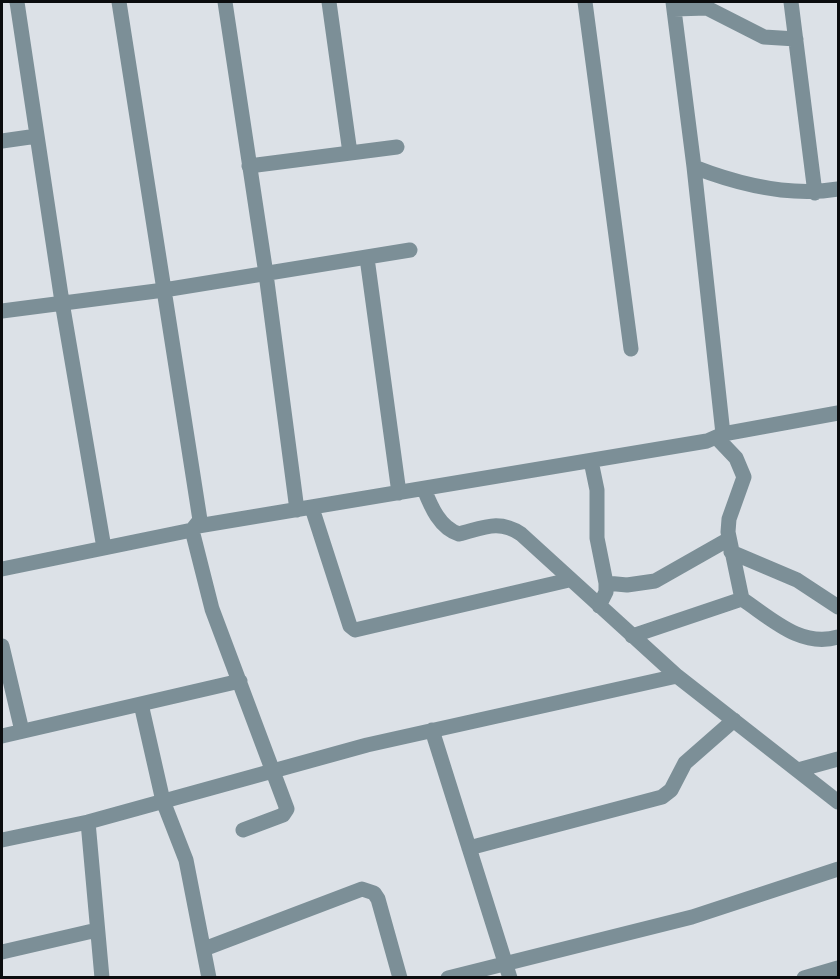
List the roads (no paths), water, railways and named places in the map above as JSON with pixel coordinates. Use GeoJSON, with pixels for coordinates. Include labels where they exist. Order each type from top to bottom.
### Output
{"type":"FeatureCollection","features":[{"type":"Feature","properties":{"kind":"street"},"geometry":{"type":"LineString","coordinates":[[17,2],[62,303],[104,548]]}},
{"type":"Feature","properties":{"kind":"street"},"geometry":{"type":"LineString","coordinates":[[119,2],[200,520],[195,528],[209,601],[274,771],[286,812],[243,830]]}},
{"type":"Feature","properties":{"kind":"street"},"geometry":{"type":"LineString","coordinates":[[225,2],[304,509],[350,626],[355,630],[569,580]]}},
{"type":"Feature","properties":{"kind":"street"},"geometry":{"type":"LineString","coordinates":[[329,2],[350,153]]}},
{"type":"Feature","properties":{"kind":"street"},"geometry":{"type":"LineString","coordinates":[[585,2],[631,349]]}},
{"type":"Feature","properties":{"kind":"street"},"geometry":{"type":"LineString","coordinates":[[791,2],[815,193]]}},
{"type":"Feature","properties":{"kind":"street"},"geometry":{"type":"LineString","coordinates":[[796,39],[764,37],[707,8],[673,5],[694,167],[720,436],[736,459],[744,477],[729,519],[730,546],[742,599],[795,635],[809,640],[838,637]]}},
{"type":"Feature","properties":{"kind":"street"},"geometry":{"type":"LineString","coordinates":[[2,141],[37,136]]}},
{"type":"Feature","properties":{"kind":"street"},"geometry":{"type":"LineString","coordinates":[[249,166],[397,147]]}},
{"type":"Feature","properties":{"kind":"street"},"geometry":{"type":"LineString","coordinates":[[694,167],[724,178],[772,189],[815,193],[838,189]]}},
{"type":"Feature","properties":{"kind":"street"},"geometry":{"type":"LineString","coordinates":[[2,311],[164,290],[410,250]]}},
{"type":"Feature","properties":{"kind":"street"},"geometry":{"type":"LineString","coordinates":[[367,258],[399,494]]}},
{"type":"Feature","properties":{"kind":"street"},"geometry":{"type":"LineString","coordinates":[[2,569],[195,528],[591,461],[838,413]]}},
{"type":"Feature","properties":{"kind":"street"},"geometry":{"type":"LineString","coordinates":[[591,461],[597,490],[597,538],[606,583],[606,592],[599,606]]}},
{"type":"Feature","properties":{"kind":"street"},"geometry":{"type":"LineString","coordinates":[[424,489],[433,511],[453,532],[459,534],[501,524],[521,534],[677,676],[838,802]]}},
{"type":"Feature","properties":{"kind":"street"},"geometry":{"type":"LineString","coordinates":[[606,583],[634,585],[655,581],[730,546]]}},
{"type":"Feature","properties":{"kind":"street"},"geometry":{"type":"LineString","coordinates":[[730,546],[797,580],[838,608]]}},
{"type":"Feature","properties":{"kind":"street"},"geometry":{"type":"LineString","coordinates":[[632,636],[742,599]]}},
{"type":"Feature","properties":{"kind":"street"},"geometry":{"type":"LineString","coordinates":[[2,646],[22,731]]}},
{"type":"Feature","properties":{"kind":"street"},"geometry":{"type":"LineString","coordinates":[[2,840],[88,822],[432,730],[677,676]]}},
{"type":"Feature","properties":{"kind":"street"},"geometry":{"type":"LineString","coordinates":[[2,736],[240,681]]}},
{"type":"Feature","properties":{"kind":"street"},"geometry":{"type":"LineString","coordinates":[[141,704],[163,801],[186,860],[209,978]]}},
{"type":"Feature","properties":{"kind":"street"},"geometry":{"type":"LineString","coordinates":[[470,848],[662,797],[670,790],[685,763],[734,720]]}},
{"type":"Feature","properties":{"kind":"street"},"geometry":{"type":"LineString","coordinates":[[432,730],[508,970]]}},
{"type":"Feature","properties":{"kind":"street"},"geometry":{"type":"LineString","coordinates":[[798,770],[838,759]]}},
{"type":"Feature","properties":{"kind":"street"},"geometry":{"type":"LineString","coordinates":[[88,822],[102,978]]}},
{"type":"Feature","properties":{"kind":"street"},"geometry":{"type":"LineString","coordinates":[[448,978],[508,970],[692,916],[838,869]]}},
{"type":"Feature","properties":{"kind":"street"},"geometry":{"type":"LineString","coordinates":[[204,949],[362,889],[368,889],[378,899],[400,978]]}},
{"type":"Feature","properties":{"kind":"street"},"geometry":{"type":"LineString","coordinates":[[2,952],[97,930]]}},
{"type":"Feature","properties":{"kind":"street"},"geometry":{"type":"LineString","coordinates":[[804,978],[838,968]]}}]}
